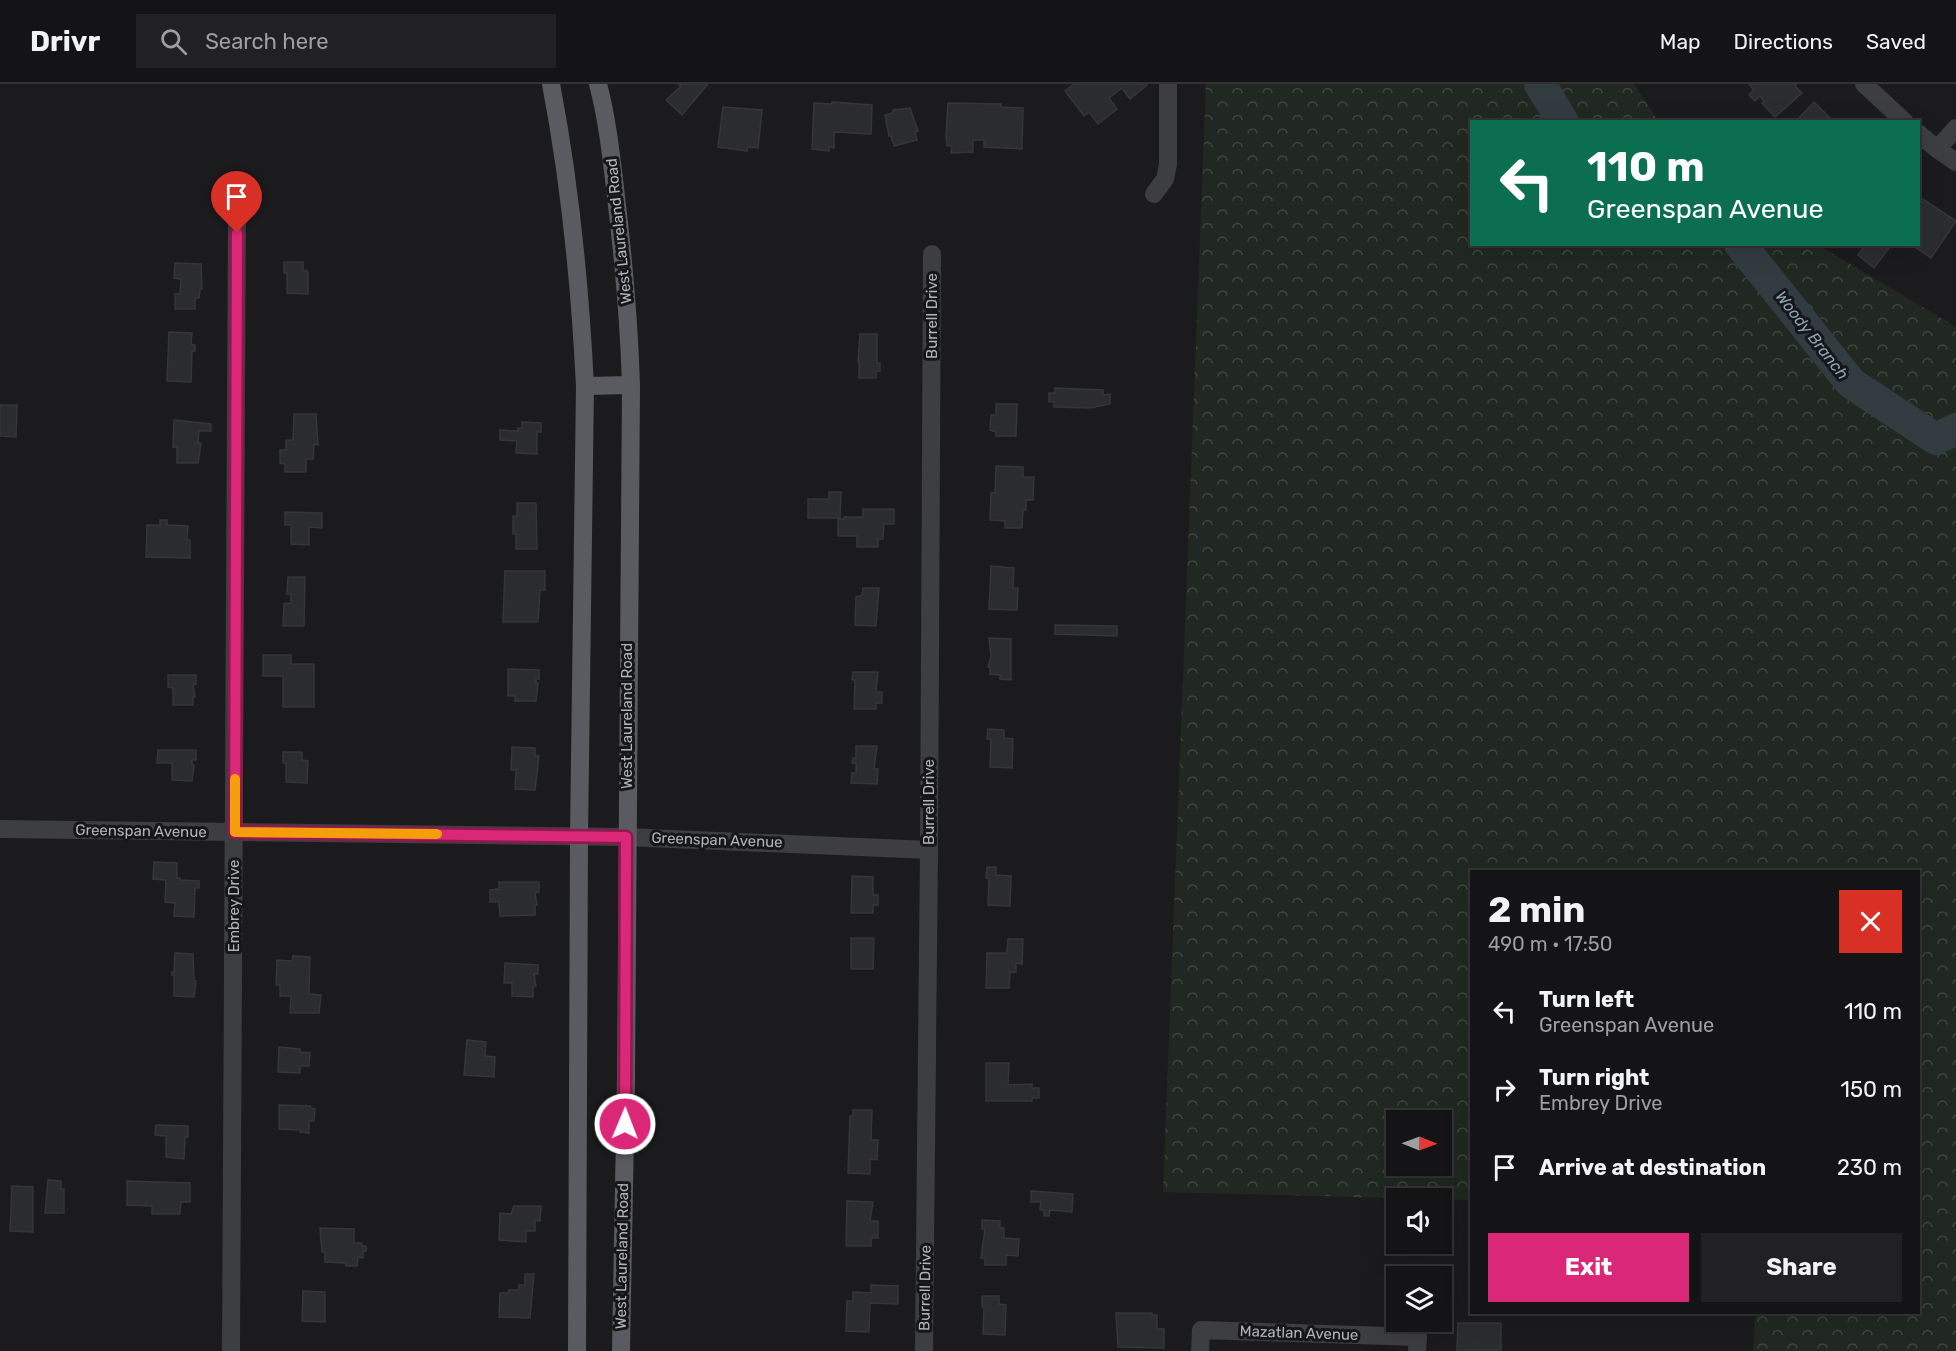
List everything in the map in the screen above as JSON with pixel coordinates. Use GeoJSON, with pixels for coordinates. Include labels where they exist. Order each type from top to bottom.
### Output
{"type":"FeatureCollection","features":[{"type":"Feature","properties":{"kind":"main road"},"geometry":{"type":"LineString","coordinates":[[551,84],[572,224],[582,318],[585,386],[579,836],[577,1351]]}},
{"type":"Feature","properties":{"kind":"main road","name":"West Laureland Road"},"geometry":{"type":"LineString","coordinates":[[598,84],[611,156],[619,222],[631,385],[626,1079],[621,1351]]}},
{"type":"Feature","properties":{"kind":"main road"},"geometry":{"type":"LineString","coordinates":[[585,386],[631,385]]}},
{"type":"Feature","properties":{"kind":"street"},"geometry":{"type":"LineString","coordinates":[[1154,194],[1165,179],[1168,164],[1168,84]]}},
{"type":"Feature","properties":{"kind":"street"},"geometry":{"type":"LineString","coordinates":[[1864,84],[1903,120]]}},
{"type":"Feature","properties":{"kind":"street"},"geometry":{"type":"LineString","coordinates":[[1937,149],[1956,128]]}},
{"type":"Feature","properties":{"kind":"street"},"geometry":{"type":"LineString","coordinates":[[1920,135],[1956,162]]}},
{"type":"Feature","properties":{"kind":"street","name":"Embrey Drive"},"geometry":{"type":"LineString","coordinates":[[231,1351],[237,209]]}},
{"type":"Feature","properties":{"kind":"street","name":"Burrell Drive"},"geometry":{"type":"LineString","coordinates":[[924,1351],[932,254]]}},
{"type":"Feature","properties":{"kind":"street","name":"Greenspan Avenue"},"geometry":{"type":"LineString","coordinates":[[0,829],[626,837],[929,850]]}},
{"type":"Feature","properties":{"kind":"street","name":"Mazatlan Avenue"},"geometry":{"type":"LineString","coordinates":[[1200,1351],[1201,1330],[1417,1344]]}},
{"type":"Feature","properties":{"kind":"green space"},"geometry":{"type":"Polygon","coordinates":[[[1206,84],[1634,84],[1657,120],[1470,120],[1470,246],[1820,246],[1956,327],[1956,1351],[1753,1351],[1755,1314],[1920,1314],[1920,870],[1470,870],[1470,1200],[1452,1200],[1452,1188],[1386,1188],[1386,1198],[1163,1192],[1206,84]]]}},
{"type":"Feature","properties":{"kind":"building"},"geometry":{"type":"Polygon","coordinates":[[[678,84],[708,84],[682,115],[666,100],[681,86],[678,84]]]}},
{"type":"Feature","properties":{"kind":"building"},"geometry":{"type":"Polygon","coordinates":[[[1074,84],[1147,85],[1130,99],[1122,88],[1109,98],[1117,109],[1098,124],[1089,112],[1084,116],[1065,91],[1074,84]]]}},
{"type":"Feature","properties":{"kind":"building"},"geometry":{"type":"Polygon","coordinates":[[[1749,84],[1797,84],[1795,86],[1802,93],[1775,117],[1762,103],[1764,101],[1760,96],[1755,101],[1749,95],[1754,90],[1749,84]]]}},
{"type":"Feature","properties":{"kind":"building"},"geometry":{"type":"Polygon","coordinates":[[[832,102],[872,105],[871,134],[834,132],[834,148],[829,147],[829,151],[812,149],[814,103],[832,104],[832,102]]]}},
{"type":"Feature","properties":{"kind":"building"},"geometry":{"type":"Polygon","coordinates":[[[1814,102],[1832,120],[1797,120],[1814,102]]]}},
{"type":"Feature","properties":{"kind":"building"},"geometry":{"type":"Polygon","coordinates":[[[948,103],[1001,104],[1001,107],[1023,108],[1022,149],[984,147],[984,140],[973,140],[973,152],[951,153],[952,146],[947,146],[946,136],[948,103]]]}},
{"type":"Feature","properties":{"kind":"building"},"geometry":{"type":"Polygon","coordinates":[[[723,107],[762,110],[758,148],[748,147],[747,151],[718,147],[723,107]]]}},
{"type":"Feature","properties":{"kind":"building"},"geometry":{"type":"Polygon","coordinates":[[[910,108],[918,131],[915,132],[917,140],[894,146],[889,136],[885,115],[893,113],[893,110],[910,108]]]}},
{"type":"Feature","properties":{"kind":"building"},"geometry":{"type":"Polygon","coordinates":[[[1920,197],[1956,221],[1931,258],[1914,246],[1920,246],[1920,197]]]}},
{"type":"Feature","properties":{"kind":"building"},"geometry":{"type":"Polygon","coordinates":[[[1865,246],[1890,246],[1874,268],[1858,255],[1865,246]]]}},
{"type":"Feature","properties":{"kind":"building"},"geometry":{"type":"Polygon","coordinates":[[[284,262],[303,262],[303,271],[308,271],[308,294],[287,293],[287,273],[284,273],[284,262]]]}},
{"type":"Feature","properties":{"kind":"building"},"geometry":{"type":"Polygon","coordinates":[[[175,263],[201,264],[202,289],[200,289],[199,298],[195,298],[195,309],[175,309],[175,294],[180,294],[181,279],[174,278],[175,263]]]}},
{"type":"Feature","properties":{"kind":"building"},"geometry":{"type":"Polygon","coordinates":[[[169,332],[192,333],[191,344],[195,345],[195,351],[192,351],[191,382],[167,381],[169,332]]]}},
{"type":"Feature","properties":{"kind":"building"},"geometry":{"type":"Polygon","coordinates":[[[860,334],[877,334],[877,363],[880,363],[880,371],[876,371],[876,378],[859,378],[860,334]]]}},
{"type":"Feature","properties":{"kind":"building"},"geometry":{"type":"Polygon","coordinates":[[[1055,388],[1103,390],[1103,395],[1110,394],[1110,404],[1090,408],[1054,407],[1054,402],[1049,402],[1049,393],[1055,393],[1055,388]]]}},
{"type":"Feature","properties":{"kind":"building"},"geometry":{"type":"Polygon","coordinates":[[[996,404],[1017,404],[1016,436],[996,436],[996,432],[990,430],[991,415],[996,415],[996,404]]]}},
{"type":"Feature","properties":{"kind":"building"},"geometry":{"type":"Polygon","coordinates":[[[0,405],[17,405],[16,437],[0,436],[0,405]]]}},
{"type":"Feature","properties":{"kind":"building"},"geometry":{"type":"Polygon","coordinates":[[[294,414],[316,414],[318,445],[314,444],[313,459],[306,459],[306,472],[285,472],[285,464],[280,463],[280,450],[286,450],[286,440],[293,440],[294,414]]]}},
{"type":"Feature","properties":{"kind":"building"},"geometry":{"type":"Polygon","coordinates":[[[174,420],[211,424],[211,431],[199,431],[198,443],[201,443],[198,463],[177,463],[177,447],[173,447],[174,420]]]}},
{"type":"Feature","properties":{"kind":"building"},"geometry":{"type":"Polygon","coordinates":[[[522,422],[541,423],[541,432],[537,432],[537,454],[516,453],[517,441],[500,440],[500,430],[518,431],[518,428],[522,428],[522,422]]]}},
{"type":"Feature","properties":{"kind":"building"},"geometry":{"type":"Polygon","coordinates":[[[996,466],[1023,467],[1023,477],[1034,477],[1033,500],[1026,500],[1022,528],[1005,528],[1005,521],[990,520],[991,493],[995,493],[996,466]]]}},
{"type":"Feature","properties":{"kind":"building"},"geometry":{"type":"Polygon","coordinates":[[[829,492],[841,492],[840,518],[808,518],[808,499],[829,499],[829,492]]]}},
{"type":"Feature","properties":{"kind":"building"},"geometry":{"type":"Polygon","coordinates":[[[517,503],[536,503],[537,549],[516,549],[513,516],[517,516],[517,503]]]}},
{"type":"Feature","properties":{"kind":"building"},"geometry":{"type":"Polygon","coordinates":[[[863,509],[894,509],[894,524],[884,524],[883,539],[878,539],[878,547],[857,547],[857,536],[838,536],[838,519],[863,517],[863,509]]]}},
{"type":"Feature","properties":{"kind":"building"},"geometry":{"type":"Polygon","coordinates":[[[285,512],[322,513],[322,528],[309,527],[309,545],[291,544],[291,525],[285,525],[285,512]]]}},
{"type":"Feature","properties":{"kind":"building"},"geometry":{"type":"Polygon","coordinates":[[[160,520],[167,520],[167,525],[188,526],[187,540],[190,540],[190,558],[146,557],[147,525],[160,525],[160,520]]]}},
{"type":"Feature","properties":{"kind":"building"},"geometry":{"type":"Polygon","coordinates":[[[991,566],[1014,568],[1013,588],[1018,588],[1017,610],[989,609],[991,566]]]}},
{"type":"Feature","properties":{"kind":"building"},"geometry":{"type":"Polygon","coordinates":[[[505,571],[545,571],[545,590],[540,590],[538,622],[503,622],[505,571]]]}},
{"type":"Feature","properties":{"kind":"building"},"geometry":{"type":"Polygon","coordinates":[[[288,577],[305,577],[304,626],[283,626],[284,604],[291,603],[291,594],[287,594],[288,577]]]}},
{"type":"Feature","properties":{"kind":"building"},"geometry":{"type":"Polygon","coordinates":[[[863,588],[879,588],[876,626],[855,625],[856,597],[862,595],[863,588]]]}},
{"type":"Feature","properties":{"kind":"building"},"geometry":{"type":"Polygon","coordinates":[[[1055,625],[1117,626],[1117,636],[1055,634],[1055,625]]]}},
{"type":"Feature","properties":{"kind":"building"},"geometry":{"type":"Polygon","coordinates":[[[989,638],[1011,639],[1011,680],[1000,679],[1000,675],[990,674],[990,667],[988,667],[991,657],[989,638]]]}},
{"type":"Feature","properties":{"kind":"building"},"geometry":{"type":"Polygon","coordinates":[[[263,655],[291,655],[291,664],[314,664],[314,707],[283,707],[283,676],[263,676],[263,655]]]}},
{"type":"Feature","properties":{"kind":"building"},"geometry":{"type":"Polygon","coordinates":[[[508,669],[539,670],[539,679],[536,679],[536,684],[538,683],[536,701],[515,701],[515,696],[508,696],[508,669]]]}},
{"type":"Feature","properties":{"kind":"building"},"geometry":{"type":"Polygon","coordinates":[[[853,672],[878,672],[876,692],[882,692],[882,703],[876,703],[876,709],[854,709],[853,672]]]}},
{"type":"Feature","properties":{"kind":"building"},"geometry":{"type":"Polygon","coordinates":[[[168,675],[196,675],[196,684],[193,685],[195,697],[193,697],[193,705],[173,705],[173,688],[168,687],[168,675]]]}},
{"type":"Feature","properties":{"kind":"building"},"geometry":{"type":"Polygon","coordinates":[[[988,729],[1004,730],[1004,738],[1013,739],[1012,768],[990,767],[991,739],[987,739],[988,729]]]}},
{"type":"Feature","properties":{"kind":"building"},"geometry":{"type":"Polygon","coordinates":[[[856,746],[877,746],[874,769],[878,769],[877,784],[851,783],[852,773],[856,773],[856,763],[852,763],[853,758],[856,758],[856,746]]]}},
{"type":"Feature","properties":{"kind":"building"},"geometry":{"type":"Polygon","coordinates":[[[512,747],[535,748],[535,756],[539,756],[535,790],[515,789],[516,770],[511,770],[512,747]]]}},
{"type":"Feature","properties":{"kind":"building"},"geometry":{"type":"Polygon","coordinates":[[[158,750],[196,750],[196,760],[192,760],[192,765],[194,765],[192,781],[172,780],[172,763],[157,763],[158,750]]]}},
{"type":"Feature","properties":{"kind":"building"},"geometry":{"type":"Polygon","coordinates":[[[283,752],[302,752],[302,760],[308,761],[307,783],[286,782],[286,763],[283,763],[283,752]]]}},
{"type":"Feature","properties":{"kind":"building"},"geometry":{"type":"Polygon","coordinates":[[[154,862],[177,863],[177,878],[199,881],[199,888],[195,888],[194,917],[174,916],[175,903],[165,902],[166,880],[153,879],[154,862]]]}},
{"type":"Feature","properties":{"kind":"building"},"geometry":{"type":"Polygon","coordinates":[[[987,867],[996,867],[996,875],[1011,876],[1010,906],[988,905],[987,867]]]}},
{"type":"Feature","properties":{"kind":"building"},"geometry":{"type":"Polygon","coordinates":[[[852,876],[873,877],[873,895],[878,895],[878,905],[873,905],[873,913],[851,913],[852,876]]]}},
{"type":"Feature","properties":{"kind":"building"},"geometry":{"type":"Polygon","coordinates":[[[499,882],[539,882],[539,892],[535,893],[537,905],[535,905],[535,915],[500,916],[499,902],[490,902],[490,890],[499,889],[499,882]]]}},
{"type":"Feature","properties":{"kind":"building"},"geometry":{"type":"Polygon","coordinates":[[[851,938],[874,938],[873,969],[851,969],[851,938]]]}},
{"type":"Feature","properties":{"kind":"building"},"geometry":{"type":"Polygon","coordinates":[[[1008,939],[1023,939],[1022,964],[1016,963],[1016,972],[1010,972],[1009,988],[986,988],[987,953],[1007,953],[1008,939]]]}},
{"type":"Feature","properties":{"kind":"building"},"geometry":{"type":"Polygon","coordinates":[[[175,953],[193,954],[194,981],[196,981],[194,997],[174,996],[172,972],[174,972],[175,953]]]}},
{"type":"Feature","properties":{"kind":"building"},"geometry":{"type":"Polygon","coordinates":[[[293,956],[310,957],[309,994],[321,995],[319,1013],[290,1013],[291,996],[280,996],[280,985],[276,985],[277,960],[292,961],[293,956]]]}},
{"type":"Feature","properties":{"kind":"building"},"geometry":{"type":"Polygon","coordinates":[[[505,963],[538,965],[538,974],[534,974],[536,986],[533,986],[533,997],[512,996],[512,983],[504,983],[505,963]]]}},
{"type":"Feature","properties":{"kind":"building"},"geometry":{"type":"Polygon","coordinates":[[[467,1040],[486,1042],[485,1056],[495,1057],[494,1077],[464,1075],[467,1040]]]}},
{"type":"Feature","properties":{"kind":"building"},"geometry":{"type":"Polygon","coordinates":[[[279,1047],[300,1049],[300,1052],[310,1053],[309,1066],[300,1066],[300,1073],[278,1072],[279,1047]]]}},
{"type":"Feature","properties":{"kind":"building"},"geometry":{"type":"Polygon","coordinates":[[[986,1063],[1009,1063],[1008,1085],[1032,1084],[1032,1088],[1039,1088],[1039,1098],[1032,1098],[1032,1101],[986,1101],[986,1063]]]}},
{"type":"Feature","properties":{"kind":"building"},"geometry":{"type":"Polygon","coordinates":[[[279,1105],[310,1106],[315,1109],[314,1121],[309,1121],[309,1133],[279,1129],[279,1105]]]}},
{"type":"Feature","properties":{"kind":"building"},"geometry":{"type":"Polygon","coordinates":[[[853,1110],[872,1110],[871,1140],[878,1140],[877,1160],[870,1159],[870,1174],[848,1173],[850,1116],[853,1116],[853,1110]]]}},
{"type":"Feature","properties":{"kind":"building"},"geometry":{"type":"Polygon","coordinates":[[[156,1125],[188,1126],[184,1159],[166,1157],[166,1136],[155,1135],[156,1125]]]}},
{"type":"Feature","properties":{"kind":"building"},"geometry":{"type":"Polygon","coordinates":[[[48,1180],[61,1181],[61,1189],[64,1189],[64,1213],[45,1213],[48,1180]]]}},
{"type":"Feature","properties":{"kind":"building"},"geometry":{"type":"Polygon","coordinates":[[[127,1181],[190,1183],[190,1202],[181,1202],[180,1214],[152,1214],[152,1206],[127,1205],[127,1181]]]}},
{"type":"Feature","properties":{"kind":"building"},"geometry":{"type":"Polygon","coordinates":[[[12,1186],[33,1187],[33,1232],[10,1231],[12,1186]]]}},
{"type":"Feature","properties":{"kind":"building"},"geometry":{"type":"Polygon","coordinates":[[[1031,1191],[1073,1194],[1072,1212],[1050,1210],[1049,1216],[1044,1216],[1044,1210],[1040,1210],[1041,1202],[1031,1202],[1031,1191]]]}},
{"type":"Feature","properties":{"kind":"building"},"geometry":{"type":"Polygon","coordinates":[[[847,1201],[873,1202],[870,1221],[878,1221],[878,1238],[871,1238],[871,1246],[846,1246],[847,1201]]]}},
{"type":"Feature","properties":{"kind":"building"},"geometry":{"type":"Polygon","coordinates":[[[514,1206],[541,1206],[540,1221],[535,1220],[535,1231],[526,1231],[526,1242],[499,1240],[500,1213],[511,1214],[514,1206]]]}},
{"type":"Feature","properties":{"kind":"building"},"geometry":{"type":"Polygon","coordinates":[[[982,1220],[1000,1221],[1000,1228],[1004,1228],[1004,1238],[1019,1239],[1018,1256],[1006,1255],[1006,1265],[985,1265],[985,1258],[981,1258],[985,1229],[982,1229],[982,1220]]]}},
{"type":"Feature","properties":{"kind":"building"},"geometry":{"type":"Polygon","coordinates":[[[320,1228],[354,1229],[354,1243],[362,1243],[362,1246],[366,1246],[363,1258],[358,1257],[357,1266],[325,1262],[320,1228]]]}},
{"type":"Feature","properties":{"kind":"building"},"geometry":{"type":"Polygon","coordinates":[[[525,1274],[534,1274],[530,1318],[499,1317],[500,1293],[519,1290],[519,1285],[525,1285],[525,1274]]]}},
{"type":"Feature","properties":{"kind":"building"},"geometry":{"type":"Polygon","coordinates":[[[871,1285],[898,1286],[898,1304],[870,1303],[869,1332],[846,1331],[847,1301],[853,1301],[853,1292],[871,1293],[871,1285]]]}},
{"type":"Feature","properties":{"kind":"building"},"geometry":{"type":"Polygon","coordinates":[[[303,1291],[325,1292],[325,1322],[302,1321],[303,1291]]]}},
{"type":"Feature","properties":{"kind":"building"},"geometry":{"type":"Polygon","coordinates":[[[982,1296],[999,1296],[999,1304],[1006,1305],[1005,1335],[983,1334],[982,1296]]]}},
{"type":"Feature","properties":{"kind":"building"},"geometry":{"type":"Polygon","coordinates":[[[1116,1313],[1157,1315],[1157,1329],[1164,1329],[1164,1348],[1118,1347],[1116,1313]]]}},
{"type":"Feature","properties":{"kind":"building"},"geometry":{"type":"Polygon","coordinates":[[[1458,1323],[1501,1323],[1501,1351],[1457,1351],[1458,1323]]]}},
{"type":"Feature","properties":{"kind":"waterway","name":"Woody Branch"},"geometry":{"type":"LineString","coordinates":[[1540,84],[1562,120]]}},
{"type":"Feature","properties":{"kind":"waterway","name":"Woody Branch"},"geometry":{"type":"LineString","coordinates":[[1742,246],[1851,383],[1936,439],[1956,429]]}},
{"type":"Feature","properties":{"kind":"slow traffic"},"geometry":{"type":"LineString","coordinates":[[235,779],[235,832],[437,834]]}},
{"type":"Feature","properties":{"kind":"route"},"geometry":{"type":"LineString","coordinates":[[237,233],[235,832],[626,837],[625,1124]]}}]}
